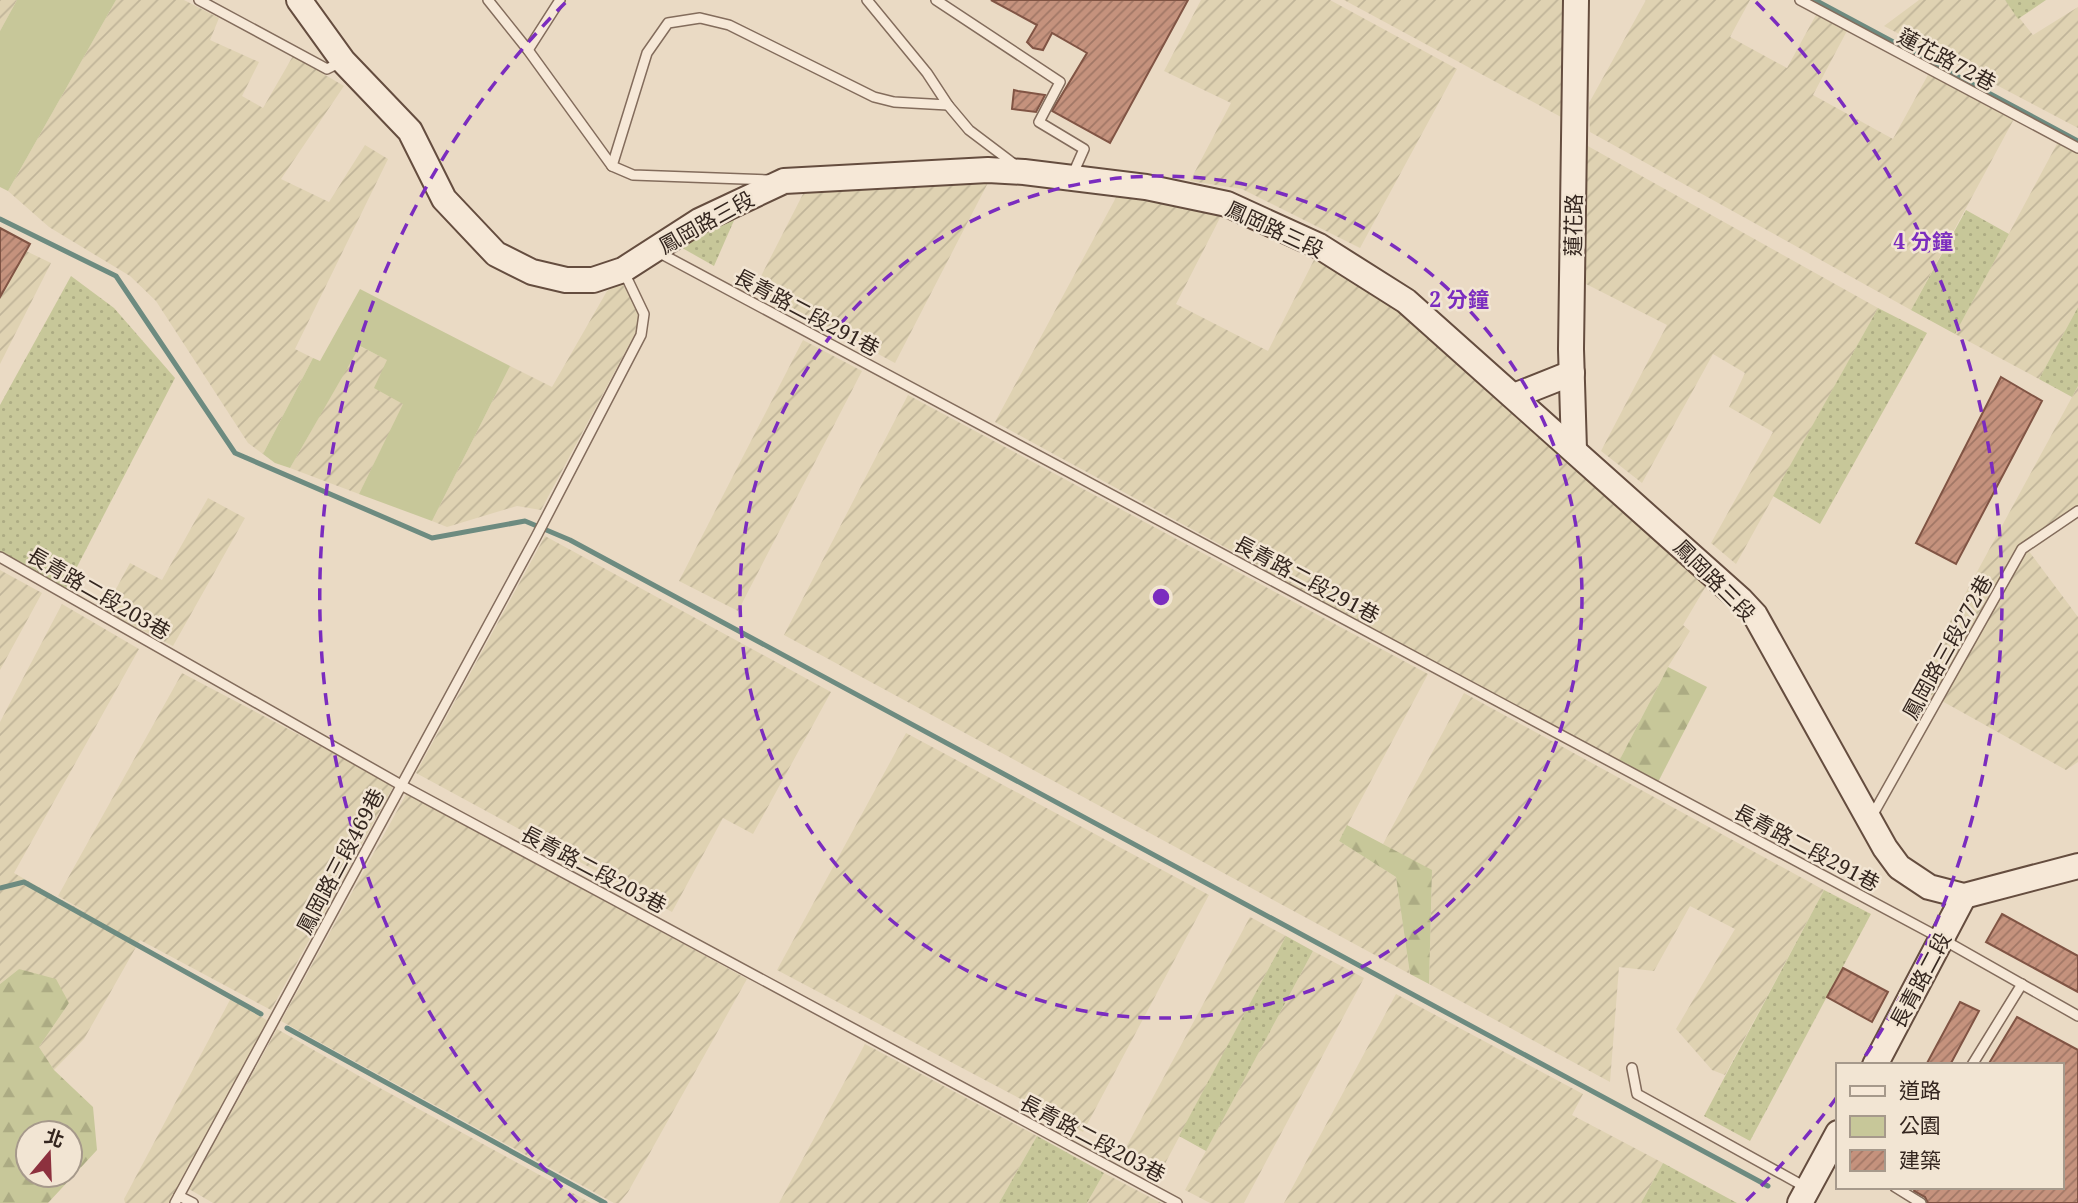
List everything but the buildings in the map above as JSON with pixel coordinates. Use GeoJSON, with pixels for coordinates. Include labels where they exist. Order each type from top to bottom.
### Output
{"type":"FeatureCollection","features":[{"type":"Feature","properties":{"kind":"street","name":"鳳岡路三段"},"geometry":{"type":"LineString","coordinates":[[299,0],[343,61],[410,131],[444,199],[496,254],[532,272],[566,280],[593,280],[623,270],[699,221],[784,181],[988,170],[1146,187],[1227,204],[1319,246],[1406,302],[1741,600],[1755,615],[1870,821],[1899,867],[1929,887],[1964,895],[2078,866]]}},
{"type":"Feature","properties":{"kind":"street","name":"蓮花路"},"geometry":{"type":"LineString","coordinates":[[1574,450],[1572,373],[1576,0]]}},
{"type":"Feature","properties":{"kind":"street"},"geometry":{"type":"LineString","coordinates":[[1514,396],[1572,373]]}},
{"type":"Feature","properties":{"kind":"street","name":"長青路二段"},"geometry":{"type":"LineString","coordinates":[[1876,1063],[1964,895]]}},
{"type":"Feature","properties":{"kind":"street"},"geometry":{"type":"LineString","coordinates":[[1804,1196],[1836,1137]]}},
{"type":"Feature","properties":{"kind":"lane"},"geometry":{"type":"LineString","coordinates":[[199,0],[327,69],[343,61]]}},
{"type":"Feature","properties":{"kind":"lane"},"geometry":{"type":"LineString","coordinates":[[488,0],[528,50],[612,166],[633,175],[784,181]]}},
{"type":"Feature","properties":{"kind":"lane"},"geometry":{"type":"LineString","coordinates":[[528,50],[560,0]]}},
{"type":"Feature","properties":{"kind":"lane"},"geometry":{"type":"LineString","coordinates":[[867,0],[927,73],[948,106],[969,130],[1024,172]]}},
{"type":"Feature","properties":{"kind":"lane"},"geometry":{"type":"LineString","coordinates":[[936,0],[1060,82],[1039,122],[1084,149],[1071,177]]}},
{"type":"Feature","properties":{"kind":"lane","name":"蓮花路72巷"},"geometry":{"type":"LineString","coordinates":[[1800,0],[2078,148]]}},
{"type":"Feature","properties":{"kind":"lane"},"geometry":{"type":"LineString","coordinates":[[612,166],[648,53],[668,23],[700,18],[729,25],[874,97],[894,102],[948,106]]}},
{"type":"Feature","properties":{"kind":"lane","name":"長青路二段291巷"},"geometry":{"type":"LineString","coordinates":[[655,250],[1942,939],[2078,1016]]}},
{"type":"Feature","properties":{"kind":"lane","name":"鳳岡路三段469巷"},"geometry":{"type":"LineString","coordinates":[[177,1199],[536,537],[641,335],[645,314],[623,270]]}},
{"type":"Feature","properties":{"kind":"lane","name":"鳳岡路三段272巷"},"geometry":{"type":"LineString","coordinates":[[1870,821],[2022,549],[2078,511]]}},
{"type":"Feature","properties":{"kind":"lane","name":"長青路二段203巷"},"geometry":{"type":"LineString","coordinates":[[0,557],[401,785],[1177,1203]]}},
{"type":"Feature","properties":{"kind":"lane"},"geometry":{"type":"LineString","coordinates":[[1973,1063],[2022,984]]}},
{"type":"Feature","properties":{"kind":"lane"},"geometry":{"type":"LineString","coordinates":[[1632,1068],[1637,1094],[1804,1196]]}},
{"type":"Feature","properties":{"kind":"lane"},"geometry":{"type":"LineString","coordinates":[[1898,1189],[1921,1203]]}},
{"type":"Feature","properties":{"kind":"lane"},"geometry":{"type":"LineString","coordinates":[[177,1199],[193,1203]]}},
{"type":"Feature","properties":{"kind":"shaded area"},"geometry":{"type":"Polygon","coordinates":[[[0,0],[17,0],[0,31],[0,0]]]}},
{"type":"Feature","properties":{"kind":"shaded area"},"geometry":{"type":"Polygon","coordinates":[[[116,0],[184,0],[219,18],[210,40],[259,62],[242,96],[263,108],[293,56],[344,86],[281,179],[329,202],[365,145],[388,159],[295,349],[313,358],[263,454],[248,443],[156,301],[130,276],[49,227],[8,191],[116,0]]]}},
{"type":"Feature","properties":{"kind":"shaded area"},"geometry":{"type":"Polygon","coordinates":[[[1201,0],[1330,0],[1457,69],[1360,248],[1242,189],[1190,181],[1231,103],[1164,71],[1201,0]]]}},
{"type":"Feature","properties":{"kind":"shaded area"},"geometry":{"type":"Polygon","coordinates":[[[1344,0],[1565,0],[1561,117],[1344,0]]]}},
{"type":"Feature","properties":{"kind":"shaded area"},"geometry":{"type":"Polygon","coordinates":[[[1646,0],[1750,0],[1730,37],[1787,68],[1817,13],[1848,29],[1813,95],[1893,139],[1929,73],[2014,119],[1911,310],[1590,132],[1589,103],[1646,0]]]}},
{"type":"Feature","properties":{"kind":"shaded area"},"geometry":{"type":"Polygon","coordinates":[[[1919,0],[2005,0],[2033,35],[2078,7],[2078,128],[1884,26],[1919,0]]]}},
{"type":"Feature","properties":{"kind":"shaded area"},"geometry":{"type":"Polygon","coordinates":[[[2058,142],[2078,153],[2078,307],[2039,379],[1955,334],[2058,142]]]}},
{"type":"Feature","properties":{"kind":"shaded area"},"geometry":{"type":"Polygon","coordinates":[[[1586,145],[1878,308],[1736,564],[1711,543],[1773,432],[1729,407],[1745,373],[1713,354],[1642,483],[1601,451],[1667,325],[1586,284],[1586,145]]]}},
{"type":"Feature","properties":{"kind":"shaded area"},"geometry":{"type":"Polygon","coordinates":[[[992,175],[895,363],[755,288],[803,194],[992,175]]]}},
{"type":"Feature","properties":{"kind":"shaded area"},"geometry":{"type":"Polygon","coordinates":[[[1120,190],[1223,212],[1176,304],[1268,351],[1318,252],[1400,307],[1423,331],[1706,586],[1683,625],[1690,631],[1619,761],[1285,583],[1254,563],[995,422],[1120,190]]]}},
{"type":"Feature","properties":{"kind":"shaded area"},"geometry":{"type":"Polygon","coordinates":[[[26,251],[51,263],[0,364],[0,297],[26,251]]]}},
{"type":"Feature","properties":{"kind":"shaded area"},"geometry":{"type":"Polygon","coordinates":[[[622,283],[638,312],[638,328],[541,510],[517,506],[447,527],[432,521],[510,366],[552,387],[607,291],[622,283]]]}},
{"type":"Feature","properties":{"kind":"shaded area"},"geometry":{"type":"Polygon","coordinates":[[[803,340],[862,371],[738,611],[679,581],[803,340]]]}},
{"type":"Feature","properties":{"kind":"shaded area"},"geometry":{"type":"Polygon","coordinates":[[[359,346],[388,360],[404,404],[359,494],[290,468],[359,346]]]}},
{"type":"Feature","properties":{"kind":"shaded area"},"geometry":{"type":"Polygon","coordinates":[[[2078,386],[2078,515],[2028,550],[2078,617],[2078,762],[2066,770],[1915,686],[2078,386]]]}},
{"type":"Feature","properties":{"kind":"shaded area"},"geometry":{"type":"Polygon","coordinates":[[[908,395],[1428,674],[1339,841],[1396,877],[1410,974],[784,635],[908,395]]]}},
{"type":"Feature","properties":{"kind":"shaded area"},"geometry":{"type":"Polygon","coordinates":[[[208,498],[245,518],[173,646],[104,611],[130,563],[162,580],[208,498]]]}},
{"type":"Feature","properties":{"kind":"shaded area"},"geometry":{"type":"Polygon","coordinates":[[[545,536],[831,692],[753,834],[723,818],[672,912],[416,773],[545,536]]]}},
{"type":"Feature","properties":{"kind":"shaded area"},"geometry":{"type":"Polygon","coordinates":[[[0,570],[42,593],[0,670],[0,570]]]}},
{"type":"Feature","properties":{"kind":"shaded area"},"geometry":{"type":"Polygon","coordinates":[[[62,604],[139,649],[14,873],[58,898],[92,915],[58,896],[182,673],[394,785],[271,1010],[140,940],[84,1039],[54,1070],[39,1047],[69,1003],[19,969],[0,984],[0,722],[62,604]]]}},
{"type":"Feature","properties":{"kind":"shaded area"},"geometry":{"type":"Polygon","coordinates":[[[1464,693],[1824,890],[1725,1075],[1712,1070],[1676,1029],[1735,929],[1690,906],[1654,971],[1619,967],[1610,1082],[1429,984],[1432,871],[1383,844],[1464,693]]]}},
{"type":"Feature","properties":{"kind":"shaded area"},"geometry":{"type":"Polygon","coordinates":[[[906,733],[1209,895],[1083,1132],[777,970],[906,733]]]}},
{"type":"Feature","properties":{"kind":"shaded area"},"geometry":{"type":"Polygon","coordinates":[[[408,791],[747,979],[628,1192],[619,1203],[614,1203],[281,1021],[408,791]]]}},
{"type":"Feature","properties":{"kind":"shaded area"},"geometry":{"type":"Polygon","coordinates":[[[1250,917],[1286,936],[1160,1173],[1123,1153],[1250,917]]]}},
{"type":"Feature","properties":{"kind":"shaded area"},"geometry":{"type":"Polygon","coordinates":[[[1313,951],[1364,978],[1244,1203],[1210,1203],[1185,1190],[1313,951]]]}},
{"type":"Feature","properties":{"kind":"shaded area"},"geometry":{"type":"Polygon","coordinates":[[[1396,994],[1583,1094],[1572,1115],[1663,1163],[1641,1203],[1284,1203],[1396,994]]]}},
{"type":"Feature","properties":{"kind":"shaded area"},"geometry":{"type":"Polygon","coordinates":[[[231,998],[268,1021],[169,1203],[125,1203],[124,1199],[231,998]]]}},
{"type":"Feature","properties":{"kind":"shaded area"},"geometry":{"type":"Polygon","coordinates":[[[277,1029],[591,1203],[213,1203],[189,1189],[277,1029]]]}},
{"type":"Feature","properties":{"kind":"shaded area"},"geometry":{"type":"Polygon","coordinates":[[[865,1044],[1037,1136],[999,1203],[779,1203],[865,1044]]]}},
{"type":"Feature","properties":{"kind":"shaded area"},"geometry":{"type":"Polygon","coordinates":[[[1104,1173],[1161,1203],[1087,1203],[1104,1173]]]}},
{"type":"Feature","properties":{"kind":"green space"},"geometry":{"type":"Polygon","coordinates":[[[17,0],[116,0],[8,191],[0,187],[0,31],[17,0]]]}},
{"type":"Feature","properties":{"kind":"green space"},"geometry":{"type":"Polygon","coordinates":[[[2005,0],[2046,0],[2018,19],[2005,0]]]}},
{"type":"Feature","properties":{"kind":"green space"},"geometry":{"type":"Polygon","coordinates":[[[739,209],[714,266],[677,245],[739,209]]]}},
{"type":"Feature","properties":{"kind":"green space"},"geometry":{"type":"Polygon","coordinates":[[[1966,210],[2009,234],[1955,334],[1911,310],[1966,210]]]}},
{"type":"Feature","properties":{"kind":"green space"},"geometry":{"type":"Polygon","coordinates":[[[71,276],[114,308],[175,378],[65,590],[0,554],[0,405],[71,276]]]}},
{"type":"Feature","properties":{"kind":"green space"},"geometry":{"type":"Polygon","coordinates":[[[360,289],[510,366],[432,521],[359,494],[403,404],[374,388],[387,360],[360,346],[290,468],[275,463],[263,454],[313,358],[320,361],[360,289]]]}},
{"type":"Feature","properties":{"kind":"green space"},"geometry":{"type":"Polygon","coordinates":[[[2078,307],[2078,386],[2072,397],[2039,379],[2078,307]]]}},
{"type":"Feature","properties":{"kind":"green space"},"geometry":{"type":"Polygon","coordinates":[[[1878,308],[1927,333],[1820,524],[1773,496],[1878,308]]]}},
{"type":"Feature","properties":{"kind":"green space"},"geometry":{"type":"Polygon","coordinates":[[[1668,667],[1707,687],[1658,782],[1619,761],[1668,667]]]}},
{"type":"Feature","properties":{"kind":"green space"},"geometry":{"type":"Polygon","coordinates":[[[1347,825],[1432,870],[1429,984],[1410,974],[1396,877],[1339,841],[1347,825]]]}},
{"type":"Feature","properties":{"kind":"green space"},"geometry":{"type":"Polygon","coordinates":[[[1824,890],[1871,914],[1750,1141],[1704,1116],[1824,890]]]}},
{"type":"Feature","properties":{"kind":"green space"},"geometry":{"type":"Polygon","coordinates":[[[1286,936],[1313,951],[1206,1151],[1179,1136],[1286,936]]]}},
{"type":"Feature","properties":{"kind":"green space"},"geometry":{"type":"Polygon","coordinates":[[[19,969],[56,979],[69,1003],[39,1047],[54,1070],[93,1107],[97,1150],[84,1164],[84,1119],[14,1119],[14,1189],[61,1189],[48,1203],[0,1203],[0,984],[19,969]]]}},
{"type":"Feature","properties":{"kind":"green space"},"geometry":{"type":"Polygon","coordinates":[[[1037,1136],[1104,1173],[1087,1203],[999,1203],[1037,1136]]]}},
{"type":"Feature","properties":{"kind":"green space"},"geometry":{"type":"Polygon","coordinates":[[[1663,1163],[1737,1203],[1641,1203],[1663,1163]]]}},
{"type":"Feature","properties":{"kind":"waterway"},"geometry":{"type":"LineString","coordinates":[[1815,0],[2078,141]]}},
{"type":"Feature","properties":{"kind":"waterway"},"geometry":{"type":"LineString","coordinates":[[0,219],[116,276],[235,453],[432,538],[525,521],[570,540],[1768,1186]]}},
{"type":"Feature","properties":{"kind":"waterway"},"geometry":{"type":"LineString","coordinates":[[0,888],[24,882],[261,1014]]}},
{"type":"Feature","properties":{"kind":"waterway"},"geometry":{"type":"LineString","coordinates":[[287,1028],[605,1203]]}}]}
